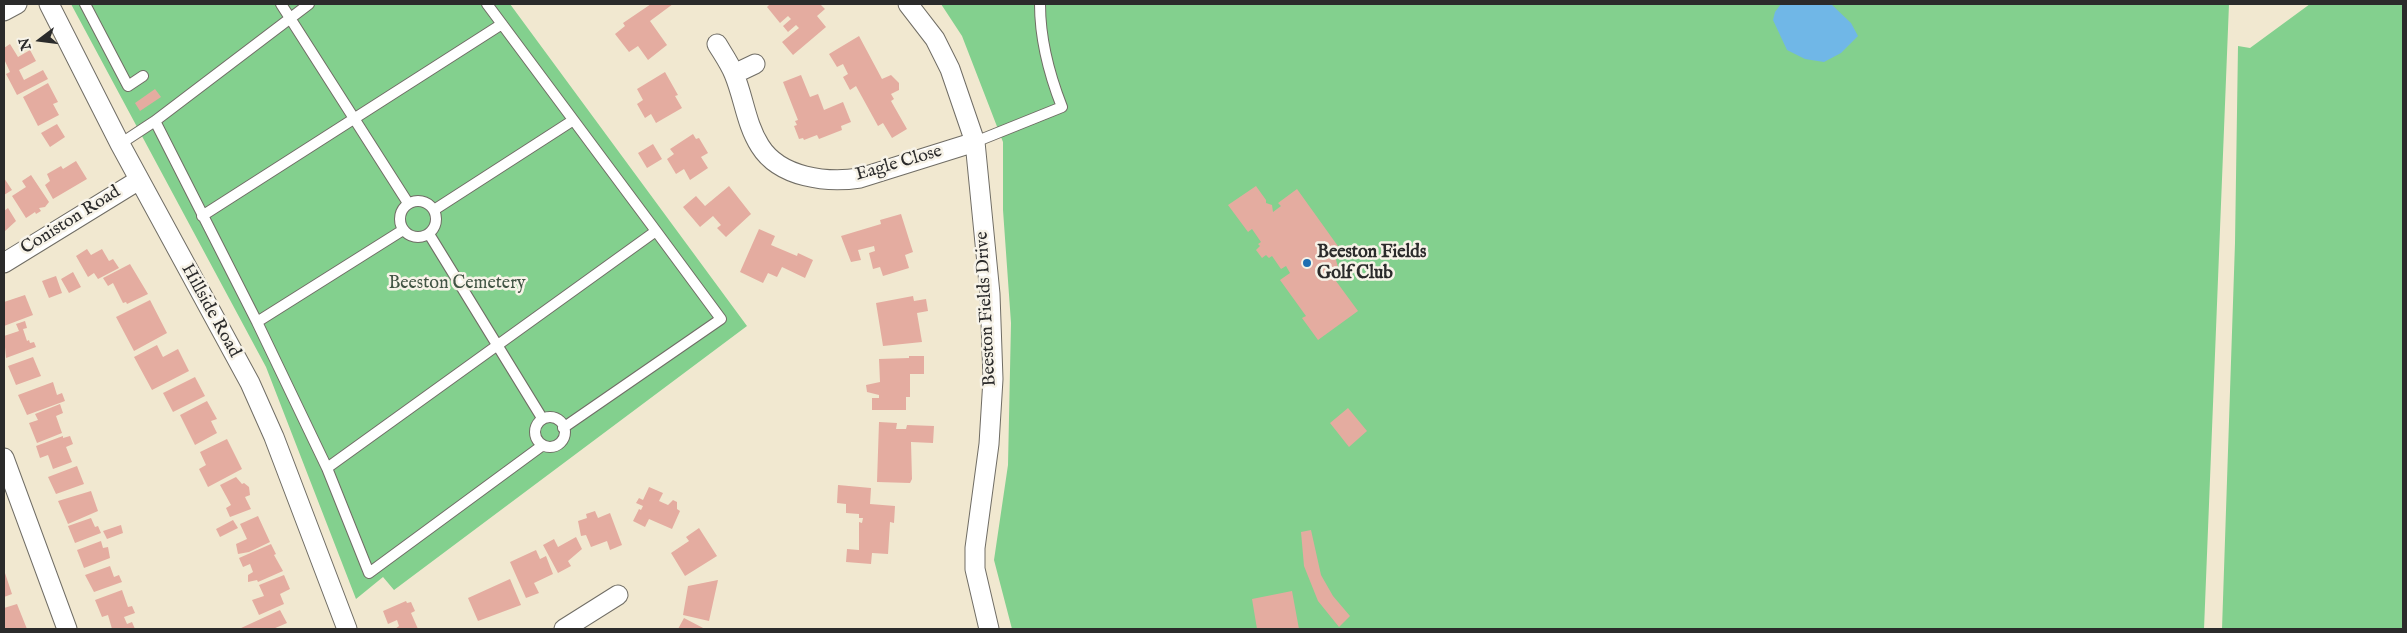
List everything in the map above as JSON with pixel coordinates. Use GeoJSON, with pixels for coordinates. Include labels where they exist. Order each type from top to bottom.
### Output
{"type":"FeatureCollection","features":[{"type":"Feature","properties":{"kind":"street"},"geometry":{"type":"LineString","coordinates":[[4,11],[17,4]]}},
{"type":"Feature","properties":{"kind":"street","name":"Hillside Road"},"geometry":{"type":"LineString","coordinates":[[49,4],[139,180],[250,383],[274,437],[347,629]]}},
{"type":"Feature","properties":{"kind":"street","name":"Beeston Fields Drive"},"geometry":{"type":"LineString","coordinates":[[908,4],[935,39],[950,68],[975,142],[990,294],[992,379],[989,444],[975,548],[975,569],[989,629]]}},
{"type":"Feature","properties":{"kind":"street","name":"Eagle Close"},"geometry":{"type":"LineString","coordinates":[[717,44],[734,74],[749,124],[760,147],[776,163],[801,175],[841,180],[860,178],[975,142]]}},
{"type":"Feature","properties":{"kind":"street"},"geometry":{"type":"LineString","coordinates":[[734,74],[755,64]]}},
{"type":"Feature","properties":{"kind":"street","name":"Coniston Road"},"geometry":{"type":"LineString","coordinates":[[4,263],[139,180]]}},
{"type":"Feature","properties":{"kind":"street"},"geometry":{"type":"LineString","coordinates":[[4,458],[67,629]]}},
{"type":"Feature","properties":{"kind":"street"},"geometry":{"type":"LineString","coordinates":[[564,629],[618,595]]}},
{"type":"Feature","properties":{"kind":"lane"},"geometry":{"type":"LineString","coordinates":[[85,4],[128,86],[143,76]]}},
{"type":"Feature","properties":{"kind":"lane"},"geometry":{"type":"LineString","coordinates":[[281,4],[408,203]]}},
{"type":"Feature","properties":{"kind":"lane"},"geometry":{"type":"LineString","coordinates":[[120,144],[155,121],[309,4]]}},
{"type":"Feature","properties":{"kind":"lane"},"geometry":{"type":"LineString","coordinates":[[487,4],[572,121],[721,319],[563,428]]}},
{"type":"Feature","properties":{"kind":"lane"},"geometry":{"type":"LineString","coordinates":[[975,142],[1062,107],[1049,76],[1040,21],[1040,4]]}},
{"type":"Feature","properties":{"kind":"lane"},"geometry":{"type":"LineString","coordinates":[[202,216],[355,120],[502,24]]}},
{"type":"Feature","properties":{"kind":"lane"},"geometry":{"type":"LineString","coordinates":[[155,121],[257,322],[327,468],[370,573],[543,445]]}},
{"type":"Feature","properties":{"kind":"lane"},"geometry":{"type":"LineString","coordinates":[[434,210],[572,121]]}},
{"type":"Feature","properties":{"kind":"lane"},"geometry":{"type":"LineString","coordinates":[[418,200],[426,202],[434,210],[437,217],[436,224],[429,234],[424,237],[410,236],[403,230],[399,219],[400,212],[408,203],[418,200]]}},
{"type":"Feature","properties":{"kind":"lane"},"geometry":{"type":"LineString","coordinates":[[257,322],[403,230]]}},
{"type":"Feature","properties":{"kind":"lane"},"geometry":{"type":"LineString","coordinates":[[327,468],[656,231]]}},
{"type":"Feature","properties":{"kind":"lane"},"geometry":{"type":"LineString","coordinates":[[429,234],[542,418]]}},
{"type":"Feature","properties":{"kind":"lane"},"geometry":{"type":"LineString","coordinates":[[551,417],[560,421],[563,428],[565,432],[562,443],[551,448],[536,440],[534,431],[537,423],[542,418],[551,417]]}},
{"type":"Feature","properties":{"kind":"green space","name":"Beeston Cemetery"},"geometry":{"type":"Polygon","coordinates":[[[71,4],[510,4],[747,326],[394,590],[383,577],[356,599],[266,367],[71,4]]]}},
{"type":"Feature","properties":{"kind":"green space"},"geometry":{"type":"Polygon","coordinates":[[[941,4],[2229,4],[2204,629],[1012,629],[994,560],[1008,465],[1011,323],[1003,210],[1003,142],[962,36],[941,4]]]}},
{"type":"Feature","properties":{"kind":"green space"},"geometry":{"type":"Polygon","coordinates":[[[2310,4],[2403,4],[2403,629],[2222,629],[2235,243],[2238,46],[2250,48],[2310,4]]]}},
{"type":"Feature","properties":{"kind":"water"},"geometry":{"type":"Polygon","coordinates":[[[1781,4],[1831,4],[1851,23],[1858,36],[1841,53],[1824,62],[1805,59],[1787,50],[1773,20],[1775,12],[1781,4]]]}},
{"type":"Feature","properties":{"kind":"building"},"geometry":{"type":"Polygon","coordinates":[[[651,4],[673,4],[650,21],[667,45],[648,60],[638,46],[629,52],[615,34],[625,26],[623,23],[651,4]]]}},
{"type":"Feature","properties":{"kind":"building"},"geometry":{"type":"Polygon","coordinates":[[[770,4],[820,4],[825,9],[817,16],[826,27],[793,55],[782,42],[799,28],[796,25],[788,32],[783,26],[791,19],[788,16],[780,23],[767,7],[770,4]]]}},
{"type":"Feature","properties":{"kind":"building"},"geometry":{"type":"Polygon","coordinates":[[[859,36],[882,79],[891,75],[899,83],[899,90],[891,94],[894,99],[891,101],[907,129],[892,138],[883,123],[878,126],[856,86],[850,90],[843,77],[848,74],[843,64],[837,67],[829,54],[859,36]]]}},
{"type":"Feature","properties":{"kind":"building"},"geometry":{"type":"Polygon","coordinates":[[[10,44],[18,57],[30,50],[36,61],[19,70],[24,80],[43,70],[48,79],[17,95],[6,74],[10,72],[4,59],[4,48],[10,44]]]}},
{"type":"Feature","properties":{"kind":"building"},"geometry":{"type":"Polygon","coordinates":[[[665,72],[678,95],[675,96],[682,108],[656,123],[651,114],[645,118],[637,104],[643,100],[637,89],[665,72]]]}},
{"type":"Feature","properties":{"kind":"building"},"geometry":{"type":"Polygon","coordinates":[[[801,75],[810,97],[818,94],[824,110],[843,102],[851,122],[841,126],[842,130],[819,139],[817,135],[804,140],[803,138],[799,139],[794,126],[797,125],[795,121],[798,120],[783,82],[801,75]]]}},
{"type":"Feature","properties":{"kind":"building"},"geometry":{"type":"Polygon","coordinates":[[[48,83],[58,102],[53,104],[59,115],[38,126],[23,97],[48,83]]]}},
{"type":"Feature","properties":{"kind":"building"},"geometry":{"type":"Polygon","coordinates":[[[155,89],[161,97],[140,111],[135,103],[155,89]]]}},
{"type":"Feature","properties":{"kind":"building"},"geometry":{"type":"Polygon","coordinates":[[[57,124],[65,137],[50,147],[41,133],[57,124]]]}},
{"type":"Feature","properties":{"kind":"building"},"geometry":{"type":"Polygon","coordinates":[[[693,134],[696,139],[699,138],[708,153],[701,157],[708,168],[690,180],[684,169],[676,174],[667,159],[674,154],[670,149],[693,134]]]}},
{"type":"Feature","properties":{"kind":"building"},"geometry":{"type":"Polygon","coordinates":[[[653,144],[662,159],[647,168],[638,153],[653,144]]]}},
{"type":"Feature","properties":{"kind":"building"},"geometry":{"type":"Polygon","coordinates":[[[76,161],[87,179],[53,199],[45,185],[50,181],[47,174],[61,166],[63,169],[76,161]]]}},
{"type":"Feature","properties":{"kind":"building"},"geometry":{"type":"Polygon","coordinates":[[[31,175],[49,202],[45,207],[39,208],[41,211],[36,214],[35,212],[26,218],[12,196],[26,187],[22,181],[31,175]]]}},
{"type":"Feature","properties":{"kind":"building"},"geometry":{"type":"Polygon","coordinates":[[[4,178],[12,190],[4,195],[4,178]]]}},
{"type":"Feature","properties":{"kind":"building"},"geometry":{"type":"Polygon","coordinates":[[[729,186],[751,214],[726,237],[717,228],[721,225],[713,216],[700,227],[683,207],[696,196],[705,206],[729,186]]]}},
{"type":"Feature","properties":{"kind":"building","name":"Beeston Fields Golf Club"},"geometry":{"type":"Polygon","coordinates":[[[1256,186],[1266,200],[1266,203],[1272,205],[1273,212],[1281,206],[1278,203],[1297,189],[1340,249],[1336,260],[1338,267],[1336,281],[1358,311],[1318,340],[1302,318],[1306,316],[1280,280],[1290,273],[1286,266],[1281,269],[1272,256],[1269,258],[1266,255],[1262,258],[1256,250],[1261,242],[1252,229],[1248,232],[1228,205],[1256,186]]]}},
{"type":"Feature","properties":{"kind":"building"},"geometry":{"type":"Polygon","coordinates":[[[8,208],[16,221],[4,232],[4,211],[8,208]]]}},
{"type":"Feature","properties":{"kind":"building"},"geometry":{"type":"Polygon","coordinates":[[[901,214],[913,252],[905,255],[909,268],[883,276],[880,267],[873,269],[869,253],[875,251],[874,246],[858,250],[861,260],[851,262],[841,236],[881,224],[880,220],[901,214]]]}},
{"type":"Feature","properties":{"kind":"building"},"geometry":{"type":"Polygon","coordinates":[[[759,229],[775,236],[771,245],[797,256],[798,253],[813,260],[805,278],[782,267],[777,277],[768,273],[763,283],[740,272],[759,229]]]}},
{"type":"Feature","properties":{"kind":"building"},"geometry":{"type":"Polygon","coordinates":[[[87,249],[91,255],[102,249],[109,261],[113,259],[119,268],[98,279],[94,273],[88,277],[76,256],[87,249]]]}},
{"type":"Feature","properties":{"kind":"building"},"geometry":{"type":"Polygon","coordinates":[[[130,264],[148,294],[127,304],[126,302],[123,303],[113,283],[108,286],[103,278],[130,264]]]}},
{"type":"Feature","properties":{"kind":"building"},"geometry":{"type":"Polygon","coordinates":[[[73,272],[81,287],[69,293],[61,279],[73,272]]]}},
{"type":"Feature","properties":{"kind":"building"},"geometry":{"type":"Polygon","coordinates":[[[56,276],[62,293],[49,298],[42,281],[56,276]]]}},
{"type":"Feature","properties":{"kind":"building"},"geometry":{"type":"Polygon","coordinates":[[[25,295],[33,315],[4,326],[4,302],[25,295]]]}},
{"type":"Feature","properties":{"kind":"building"},"geometry":{"type":"Polygon","coordinates":[[[913,296],[914,301],[926,299],[928,311],[917,313],[922,342],[883,346],[876,303],[913,296]]]}},
{"type":"Feature","properties":{"kind":"building"},"geometry":{"type":"Polygon","coordinates":[[[150,300],[167,333],[134,351],[116,317],[150,300]]]}},
{"type":"Feature","properties":{"kind":"building"},"geometry":{"type":"Polygon","coordinates":[[[25,321],[27,328],[23,329],[27,341],[29,340],[30,343],[34,342],[36,347],[6,358],[4,336],[19,331],[16,324],[25,321]]]}},
{"type":"Feature","properties":{"kind":"building"},"geometry":{"type":"Polygon","coordinates":[[[157,345],[163,357],[178,349],[189,371],[152,390],[134,357],[157,345]]]}},
{"type":"Feature","properties":{"kind":"building"},"geometry":{"type":"Polygon","coordinates":[[[909,356],[924,356],[924,374],[910,374],[910,397],[906,397],[906,410],[872,410],[872,398],[879,398],[879,395],[867,392],[866,385],[880,382],[879,359],[909,358],[909,356]]]}},
{"type":"Feature","properties":{"kind":"building"},"geometry":{"type":"Polygon","coordinates":[[[33,357],[41,376],[16,385],[8,366],[33,357]]]}},
{"type":"Feature","properties":{"kind":"building"},"geometry":{"type":"Polygon","coordinates":[[[195,377],[205,396],[173,412],[163,393],[195,377]]]}},
{"type":"Feature","properties":{"kind":"building"},"geometry":{"type":"Polygon","coordinates":[[[53,382],[57,395],[62,393],[65,401],[27,415],[18,395],[53,382]]]}},
{"type":"Feature","properties":{"kind":"building"},"geometry":{"type":"Polygon","coordinates":[[[207,401],[217,419],[211,421],[217,433],[195,445],[180,415],[207,401]]]}},
{"type":"Feature","properties":{"kind":"building"},"geometry":{"type":"Polygon","coordinates":[[[60,404],[63,413],[56,416],[62,433],[37,443],[29,423],[38,420],[35,414],[60,404]]]}},
{"type":"Feature","properties":{"kind":"building"},"geometry":{"type":"Polygon","coordinates":[[[1348,408],[1367,431],[1349,447],[1330,423],[1348,408]]]}},
{"type":"Feature","properties":{"kind":"building"},"geometry":{"type":"Polygon","coordinates":[[[879,422],[897,423],[896,429],[906,429],[907,425],[934,426],[933,443],[911,442],[912,479],[910,483],[877,482],[879,422]]]}},
{"type":"Feature","properties":{"kind":"building"},"geometry":{"type":"Polygon","coordinates":[[[63,436],[63,438],[70,436],[73,444],[66,447],[72,462],[53,469],[48,455],[40,458],[36,446],[63,436]]]}},
{"type":"Feature","properties":{"kind":"building"},"geometry":{"type":"Polygon","coordinates":[[[227,439],[242,469],[208,487],[199,469],[206,465],[200,452],[227,439]]]}},
{"type":"Feature","properties":{"kind":"building"},"geometry":{"type":"Polygon","coordinates":[[[77,466],[84,484],[56,494],[48,477],[77,466]]]}},
{"type":"Feature","properties":{"kind":"building"},"geometry":{"type":"Polygon","coordinates":[[[236,477],[242,484],[244,483],[249,487],[250,495],[245,497],[251,509],[230,517],[226,508],[231,505],[220,485],[236,477]]]}},
{"type":"Feature","properties":{"kind":"building"},"geometry":{"type":"Polygon","coordinates":[[[838,485],[871,488],[870,504],[895,506],[894,523],[890,522],[888,554],[872,553],[871,564],[846,562],[847,549],[859,550],[859,522],[862,523],[863,518],[859,518],[859,514],[846,513],[846,504],[837,503],[838,485]]]}},
{"type":"Feature","properties":{"kind":"building"},"geometry":{"type":"Polygon","coordinates":[[[649,487],[663,493],[659,501],[668,505],[673,500],[677,502],[677,509],[680,511],[672,529],[649,519],[645,527],[633,521],[639,509],[641,510],[643,506],[636,503],[639,498],[643,500],[649,487]]]}},
{"type":"Feature","properties":{"kind":"building"},"geometry":{"type":"Polygon","coordinates":[[[91,491],[98,511],[68,524],[58,501],[91,491]]]}},
{"type":"Feature","properties":{"kind":"building"},"geometry":{"type":"Polygon","coordinates":[[[595,511],[598,518],[610,513],[622,545],[610,550],[607,541],[591,547],[586,535],[581,536],[578,521],[587,518],[586,514],[595,511]]]}},
{"type":"Feature","properties":{"kind":"building"},"geometry":{"type":"Polygon","coordinates":[[[258,516],[270,542],[249,552],[238,554],[236,544],[247,539],[240,524],[258,516]]]}},
{"type":"Feature","properties":{"kind":"building"},"geometry":{"type":"Polygon","coordinates":[[[91,518],[95,527],[98,526],[101,533],[75,543],[68,526],[91,518]]]}},
{"type":"Feature","properties":{"kind":"building"},"geometry":{"type":"Polygon","coordinates":[[[233,520],[238,528],[220,537],[216,529],[233,520]]]}},
{"type":"Feature","properties":{"kind":"building"},"geometry":{"type":"Polygon","coordinates":[[[121,525],[123,533],[107,539],[103,531],[121,525]]]}},
{"type":"Feature","properties":{"kind":"building"},"geometry":{"type":"Polygon","coordinates":[[[699,528],[717,556],[685,576],[671,553],[689,541],[686,537],[699,528]]]}},
{"type":"Feature","properties":{"kind":"building"},"geometry":{"type":"Polygon","coordinates":[[[1311,530],[1321,575],[1333,596],[1350,616],[1339,627],[1318,601],[1304,566],[1301,532],[1311,530]]]}},
{"type":"Feature","properties":{"kind":"building"},"geometry":{"type":"Polygon","coordinates":[[[576,537],[582,549],[568,561],[571,566],[558,573],[543,545],[554,539],[558,547],[576,537]]]}},
{"type":"Feature","properties":{"kind":"building"},"geometry":{"type":"Polygon","coordinates":[[[101,541],[103,548],[108,547],[110,558],[84,568],[77,550],[101,541]]]}},
{"type":"Feature","properties":{"kind":"building"},"geometry":{"type":"Polygon","coordinates":[[[271,544],[276,554],[274,555],[283,571],[258,582],[257,580],[248,582],[248,575],[253,572],[250,564],[243,567],[239,558],[271,544]]]}},
{"type":"Feature","properties":{"kind":"building"},"geometry":{"type":"Polygon","coordinates":[[[536,550],[540,559],[546,556],[553,574],[534,583],[539,593],[526,598],[510,562],[536,550]]]}},
{"type":"Feature","properties":{"kind":"building"},"geometry":{"type":"Polygon","coordinates":[[[110,566],[114,577],[119,575],[122,582],[94,592],[85,575],[110,566]]]}},
{"type":"Feature","properties":{"kind":"building"},"geometry":{"type":"Polygon","coordinates":[[[4,570],[12,594],[4,597],[4,570]]]}},
{"type":"Feature","properties":{"kind":"building"},"geometry":{"type":"Polygon","coordinates":[[[284,575],[290,589],[280,594],[284,604],[259,615],[252,600],[264,596],[259,585],[284,575]]]}},
{"type":"Feature","properties":{"kind":"building"},"geometry":{"type":"Polygon","coordinates":[[[510,579],[521,605],[478,621],[468,598],[510,579]]]}},
{"type":"Feature","properties":{"kind":"building"},"geometry":{"type":"Polygon","coordinates":[[[718,580],[709,621],[683,615],[688,586],[718,580]]]}},
{"type":"Feature","properties":{"kind":"building"},"geometry":{"type":"Polygon","coordinates":[[[122,590],[128,607],[132,606],[135,613],[124,617],[127,624],[132,622],[135,629],[112,629],[108,615],[102,617],[95,600],[122,590]]]}},
{"type":"Feature","properties":{"kind":"building"},"geometry":{"type":"Polygon","coordinates":[[[1292,591],[1299,629],[1257,629],[1252,599],[1292,591]]]}},
{"type":"Feature","properties":{"kind":"building"},"geometry":{"type":"Polygon","coordinates":[[[406,601],[407,603],[411,602],[415,611],[411,613],[418,629],[395,629],[399,626],[397,620],[388,624],[383,611],[406,601]]]}},
{"type":"Feature","properties":{"kind":"building"},"geometry":{"type":"Polygon","coordinates":[[[17,604],[27,629],[4,629],[4,608],[17,604]]]}},
{"type":"Feature","properties":{"kind":"building"},"geometry":{"type":"Polygon","coordinates":[[[280,610],[287,623],[273,629],[239,629],[280,610]]]}},
{"type":"Feature","properties":{"kind":"building"},"geometry":{"type":"Polygon","coordinates":[[[684,618],[705,629],[678,629],[684,618]]]}},
{"type":"Feature","properties":{"kind":"place","name":"Beeston Fields Golf Club"},"geometry":{"type":"Point","coordinates":[1307,263]}}]}
